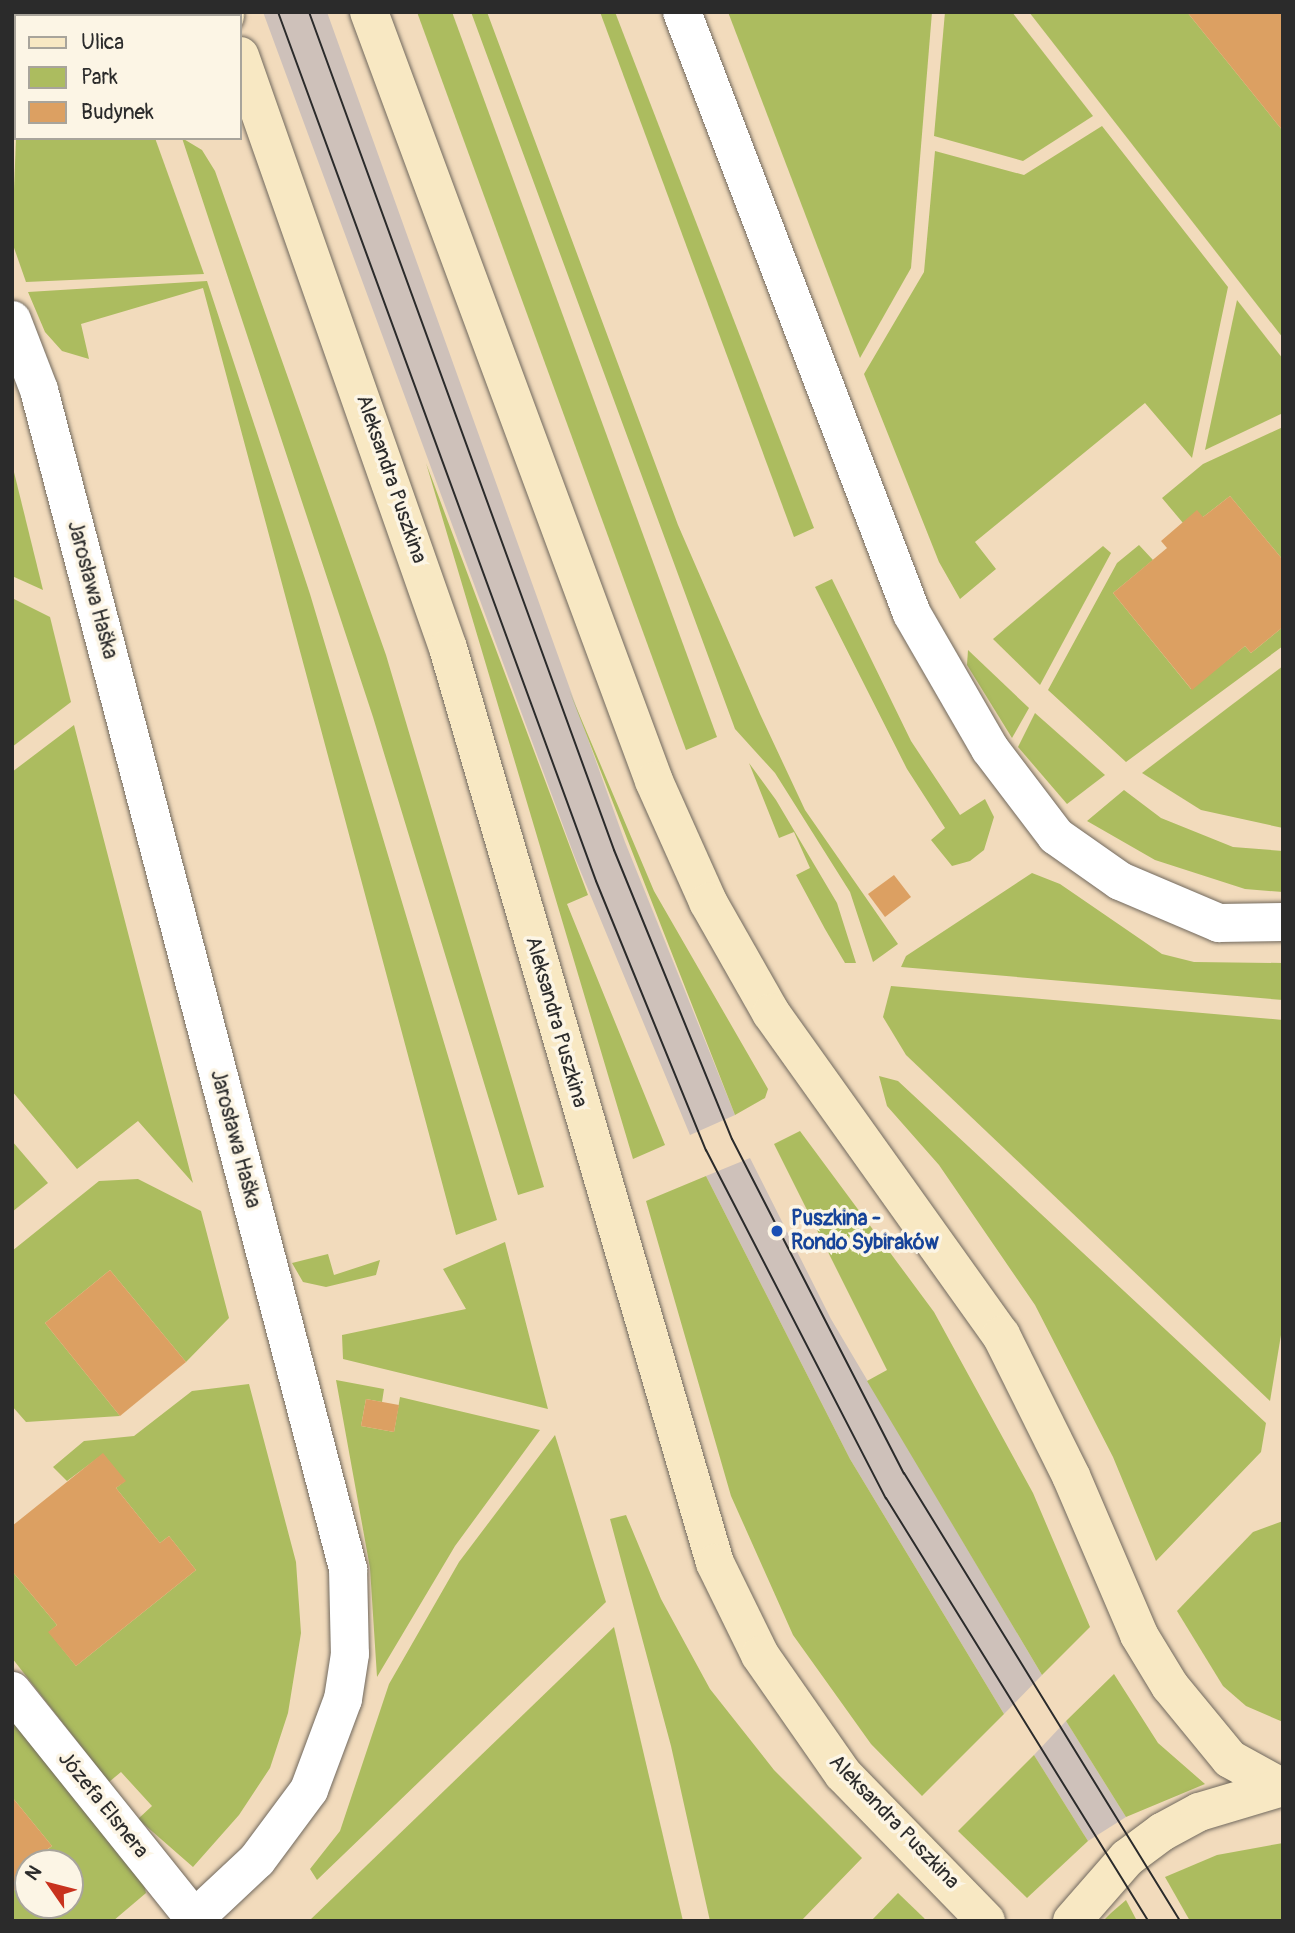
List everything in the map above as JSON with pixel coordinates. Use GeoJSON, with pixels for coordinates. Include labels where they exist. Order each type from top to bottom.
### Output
{"type":"FeatureCollection","features":[{"type":"Feature","properties":{"kind":"main road"},"geometry":{"type":"LineString","coordinates":[[369,12],[649,769],[708,902],[771,1013],[1001,1335],[1071,1476],[1139,1635],[1170,1686],[1230,1759],[1282,1787]]}},
{"type":"Feature","properties":{"kind":"main road","name":"Aleksandra Puszkina"},"geometry":{"type":"LineString","coordinates":[[242,61],[447,648],[715,1563],[760,1655],[836,1765],[986,1921]]}},
{"type":"Feature","properties":{"kind":"main road"},"geometry":{"type":"LineString","coordinates":[[1072,1921],[1127,1858],[1162,1832],[1199,1812],[1282,1787]]}},
{"type":"Feature","properties":{"kind":"street"},"geometry":{"type":"LineString","coordinates":[[682,12],[912,614],[990,749],[1056,836],[1120,881],[1219,923],[1283,922]]}},
{"type":"Feature","properties":{"kind":"street","name":"Jarosława Haška"},"geometry":{"type":"LineString","coordinates":[[12,320],[39,390],[348,1569],[351,1654],[343,1699],[309,1790],[257,1860],[193,1920]]}},
{"type":"Feature","properties":{"kind":"street","name":"Józefa Elsnera"},"geometry":{"type":"LineString","coordinates":[[12,1691],[193,1920]]}},
{"type":"Feature","properties":{"kind":"shaded area"},"geometry":{"type":"Polygon","coordinates":[[[263,12],[327,12],[625,842],[735,1115],[690,1135],[575,858],[263,12]]]}},
{"type":"Feature","properties":{"kind":"shaded area"},"geometry":{"type":"Polygon","coordinates":[[[750,1158],[831,1319],[1042,1675],[1004,1714],[850,1459],[706,1176],[750,1158]]]}},
{"type":"Feature","properties":{"kind":"shaded area"},"geometry":{"type":"Polygon","coordinates":[[[1066,1721],[1126,1817],[1088,1841],[1034,1755],[1066,1721]]]}},
{"type":"Feature","properties":{"kind":"green space"},"geometry":{"type":"Polygon","coordinates":[[[417,12],[452,12],[717,737],[686,750],[417,12]]]}},
{"type":"Feature","properties":{"kind":"green space"},"geometry":{"type":"Polygon","coordinates":[[[471,12],[487,12],[678,525],[760,714],[805,810],[898,944],[873,962],[850,892],[775,773],[735,729],[471,12]]]}},
{"type":"Feature","properties":{"kind":"green space"},"geometry":{"type":"Polygon","coordinates":[[[600,12],[615,12],[814,528],[794,537],[600,12]]]}},
{"type":"Feature","properties":{"kind":"green space"},"geometry":{"type":"Polygon","coordinates":[[[728,12],[932,12],[911,268],[860,358],[728,12]]]}},
{"type":"Feature","properties":{"kind":"green space"},"geometry":{"type":"Polygon","coordinates":[[[945,12],[1012,12],[1093,116],[1023,161],[934,136],[945,12]]]}},
{"type":"Feature","properties":{"kind":"green space"},"geometry":{"type":"Polygon","coordinates":[[[1029,12],[1187,12],[1283,131],[1283,338],[1029,12]]]}},
{"type":"Feature","properties":{"kind":"green space"},"geometry":{"type":"Polygon","coordinates":[[[1102,126],[1228,287],[1192,458],[1145,403],[975,542],[996,569],[960,599],[939,562],[864,374],[924,272],[935,151],[1024,175],[1102,126]]]}},
{"type":"Feature","properties":{"kind":"green space"},"geometry":{"type":"Polygon","coordinates":[[[16,140],[156,140],[204,274],[26,282],[12,242],[16,140]]]}},
{"type":"Feature","properties":{"kind":"green space"},"geometry":{"type":"Polygon","coordinates":[[[183,140],[202,150],[215,171],[386,655],[544,1187],[518,1195],[373,717],[183,140]]]}},
{"type":"Feature","properties":{"kind":"green space"},"geometry":{"type":"Polygon","coordinates":[[[207,281],[310,594],[497,1220],[456,1235],[203,288],[81,324],[89,359],[62,351],[45,332],[28,292],[207,281]]]}},
{"type":"Feature","properties":{"kind":"green space"},"geometry":{"type":"Polygon","coordinates":[[[1237,300],[1283,359],[1283,413],[1205,450],[1237,300]]]}},
{"type":"Feature","properties":{"kind":"green space"},"geometry":{"type":"Polygon","coordinates":[[[1283,427],[1283,560],[1230,496],[1203,517],[1183,523],[1162,498],[1203,464],[1283,427]]]}},
{"type":"Feature","properties":{"kind":"green space"},"geometry":{"type":"Polygon","coordinates":[[[426,463],[588,895],[567,904],[665,1145],[633,1159],[426,463]]]}},
{"type":"Feature","properties":{"kind":"green space"},"geometry":{"type":"Polygon","coordinates":[[[12,464],[43,590],[12,576],[12,464]]]}},
{"type":"Feature","properties":{"kind":"green space"},"geometry":{"type":"Polygon","coordinates":[[[1139,545],[1153,560],[1113,593],[1191,689],[1245,646],[1251,653],[1283,627],[1283,646],[1126,762],[1048,690],[1117,563],[1139,545]]]}},
{"type":"Feature","properties":{"kind":"green space"},"geometry":{"type":"Polygon","coordinates":[[[1103,546],[1111,553],[1040,685],[993,639],[1103,546]]]}},
{"type":"Feature","properties":{"kind":"green space"},"geometry":{"type":"Polygon","coordinates":[[[832,579],[911,741],[960,815],[985,799],[994,817],[984,850],[970,861],[952,866],[931,840],[945,828],[907,769],[815,587],[832,579]]]}},
{"type":"Feature","properties":{"kind":"green space"},"geometry":{"type":"Polygon","coordinates":[[[12,598],[50,617],[71,702],[12,747],[12,598]]]}},
{"type":"Feature","properties":{"kind":"green space"},"geometry":{"type":"Polygon","coordinates":[[[968,650],[1029,708],[1012,738],[967,665],[968,650]]]}},
{"type":"Feature","properties":{"kind":"green space"},"geometry":{"type":"Polygon","coordinates":[[[1283,666],[1283,828],[1201,810],[1142,773],[1283,666]]]}},
{"type":"Feature","properties":{"kind":"green space"},"geometry":{"type":"Polygon","coordinates":[[[569,690],[654,891],[768,1089],[765,1098],[735,1115],[569,690]]]}},
{"type":"Feature","properties":{"kind":"green space"},"geometry":{"type":"Polygon","coordinates":[[[1035,713],[1105,775],[1067,804],[1018,747],[1035,713]]]}},
{"type":"Feature","properties":{"kind":"green space"},"geometry":{"type":"Polygon","coordinates":[[[74,725],[193,1183],[138,1121],[77,1169],[12,1091],[12,772],[74,725]]]}},
{"type":"Feature","properties":{"kind":"green space"},"geometry":{"type":"Polygon","coordinates":[[[749,763],[776,800],[837,903],[856,963],[845,963],[796,875],[810,868],[794,832],[779,838],[749,763]]]}},
{"type":"Feature","properties":{"kind":"green space"},"geometry":{"type":"Polygon","coordinates":[[[1124,790],[1161,818],[1233,847],[1283,851],[1283,892],[1245,889],[1155,860],[1087,821],[1124,790]]]}},
{"type":"Feature","properties":{"kind":"green space"},"geometry":{"type":"Polygon","coordinates":[[[1032,873],[1060,884],[1162,954],[1194,962],[1283,963],[1283,1000],[901,967],[906,956],[1032,873]]]}},
{"type":"Feature","properties":{"kind":"green space"},"geometry":{"type":"Polygon","coordinates":[[[891,986],[1283,1020],[1283,1323],[1270,1401],[906,1055],[883,1017],[891,986]]]}},
{"type":"Feature","properties":{"kind":"green space"},"geometry":{"type":"Polygon","coordinates":[[[879,1076],[898,1081],[1266,1423],[1261,1452],[1156,1561],[1113,1457],[1035,1305],[939,1165],[887,1106],[879,1076]]]}},
{"type":"Feature","properties":{"kind":"green space"},"geometry":{"type":"Polygon","coordinates":[[[800,1131],[934,1312],[1033,1493],[1090,1627],[1042,1675],[867,1381],[887,1370],[774,1144],[800,1131]]]}},
{"type":"Feature","properties":{"kind":"green space"},"geometry":{"type":"Polygon","coordinates":[[[12,1141],[48,1183],[12,1212],[12,1141]]]}},
{"type":"Feature","properties":{"kind":"green space"},"geometry":{"type":"Polygon","coordinates":[[[706,1176],[850,1459],[1004,1714],[922,1796],[871,1744],[793,1635],[731,1496],[646,1201],[706,1176]]]}},
{"type":"Feature","properties":{"kind":"green space"},"geometry":{"type":"Polygon","coordinates":[[[138,1179],[201,1211],[229,1318],[186,1362],[110,1270],[45,1323],[120,1416],[26,1422],[12,1406],[12,1251],[99,1181],[138,1179]]]}},
{"type":"Feature","properties":{"kind":"green space"},"geometry":{"type":"Polygon","coordinates":[[[505,1242],[548,1409],[343,1359],[342,1335],[466,1309],[443,1269],[505,1242]]]}},
{"type":"Feature","properties":{"kind":"green space"},"geometry":{"type":"Polygon","coordinates":[[[328,1254],[334,1275],[380,1260],[376,1275],[326,1287],[303,1282],[292,1263],[328,1254]]]}},
{"type":"Feature","properties":{"kind":"green space"},"geometry":{"type":"Polygon","coordinates":[[[336,1380],[384,1389],[382,1402],[366,1399],[361,1426],[394,1432],[400,1397],[540,1430],[455,1546],[377,1677],[370,1568],[336,1380]]]}},
{"type":"Feature","properties":{"kind":"green space"},"geometry":{"type":"Polygon","coordinates":[[[249,1384],[296,1562],[301,1633],[288,1713],[270,1768],[239,1815],[193,1867],[138,1819],[152,1806],[121,1772],[109,1782],[12,1658],[12,1571],[57,1625],[49,1632],[76,1666],[196,1570],[169,1536],[160,1543],[116,1488],[125,1481],[103,1454],[67,1481],[53,1467],[84,1441],[134,1436],[192,1391],[249,1384]]]}},
{"type":"Feature","properties":{"kind":"green space"},"geometry":{"type":"Polygon","coordinates":[[[555,1435],[606,1602],[317,1880],[310,1869],[340,1831],[389,1684],[459,1562],[555,1435]]]}},
{"type":"Feature","properties":{"kind":"green space"},"geometry":{"type":"Polygon","coordinates":[[[626,1515],[661,1599],[710,1689],[774,1770],[862,1858],[801,1921],[710,1921],[671,1746],[610,1519],[626,1515]]]}},
{"type":"Feature","properties":{"kind":"green space"},"geometry":{"type":"Polygon","coordinates":[[[1283,1521],[1283,1722],[1246,1706],[1223,1686],[1177,1611],[1253,1532],[1283,1521]]]}},
{"type":"Feature","properties":{"kind":"green space"},"geometry":{"type":"Polygon","coordinates":[[[614,1627],[683,1921],[309,1921],[614,1627]]]}},
{"type":"Feature","properties":{"kind":"green space"},"geometry":{"type":"Polygon","coordinates":[[[1114,1674],[1158,1743],[1205,1784],[1126,1817],[1066,1721],[1114,1674]]]}},
{"type":"Feature","properties":{"kind":"green space"},"geometry":{"type":"Polygon","coordinates":[[[12,1718],[140,1868],[146,1893],[113,1921],[12,1921],[14,1890],[14,1919],[84,1919],[84,1849],[48,1849],[52,1846],[12,1797],[12,1718]]]}},
{"type":"Feature","properties":{"kind":"green space"},"geometry":{"type":"Polygon","coordinates":[[[1034,1755],[1088,1841],[1027,1898],[958,1831],[1034,1755]]]}},
{"type":"Feature","properties":{"kind":"green space"},"geometry":{"type":"Polygon","coordinates":[[[1283,1843],[1283,1921],[1190,1921],[1165,1877],[1217,1855],[1283,1843]]]}},
{"type":"Feature","properties":{"kind":"green space"},"geometry":{"type":"Polygon","coordinates":[[[898,1893],[924,1918],[926,1921],[871,1921],[898,1893]]]}},
{"type":"Feature","properties":{"kind":"green space"},"geometry":{"type":"Polygon","coordinates":[[[1126,1900],[1137,1921],[1103,1921],[1111,1913],[1126,1900]]]}},
{"type":"Feature","properties":{"kind":"building"},"geometry":{"type":"Polygon","coordinates":[[[1187,12],[1283,12],[1283,131],[1187,12]]]}},
{"type":"Feature","properties":{"kind":"building"},"geometry":{"type":"Polygon","coordinates":[[[1230,496],[1283,560],[1283,627],[1251,653],[1245,646],[1192,690],[1113,593],[1167,548],[1161,541],[1197,510],[1203,517],[1230,496]]]}},
{"type":"Feature","properties":{"kind":"building"},"geometry":{"type":"Polygon","coordinates":[[[894,875],[911,897],[885,917],[868,894],[894,875]]]}},
{"type":"Feature","properties":{"kind":"building"},"geometry":{"type":"Polygon","coordinates":[[[110,1270],[186,1362],[120,1416],[45,1323],[110,1270]]]}},
{"type":"Feature","properties":{"kind":"building"},"geometry":{"type":"Polygon","coordinates":[[[366,1399],[399,1405],[394,1432],[361,1426],[366,1399]]]}},
{"type":"Feature","properties":{"kind":"building"},"geometry":{"type":"Polygon","coordinates":[[[103,1453],[126,1481],[116,1488],[160,1543],[169,1536],[196,1570],[76,1666],[48,1632],[57,1625],[12,1571],[12,1526],[103,1453]]]}},
{"type":"Feature","properties":{"kind":"building"},"geometry":{"type":"Polygon","coordinates":[[[12,1797],[52,1846],[48,1849],[14,1849],[12,1892],[12,1797]]]}},
{"type":"Feature","properties":{"kind":"tram line"},"geometry":{"type":"LineString","coordinates":[[278,12],[596,881],[706,1150],[886,1498],[1148,1921]]}},
{"type":"Feature","properties":{"kind":"tram line"},"geometry":{"type":"LineString","coordinates":[[309,12],[614,850],[732,1139],[904,1473],[1180,1921]]}},
{"type":"Feature","properties":{"kind":"place","name":"Puszkina - Rondo Sybiraków"},"geometry":{"type":"Point","coordinates":[777,1231]}}]}
